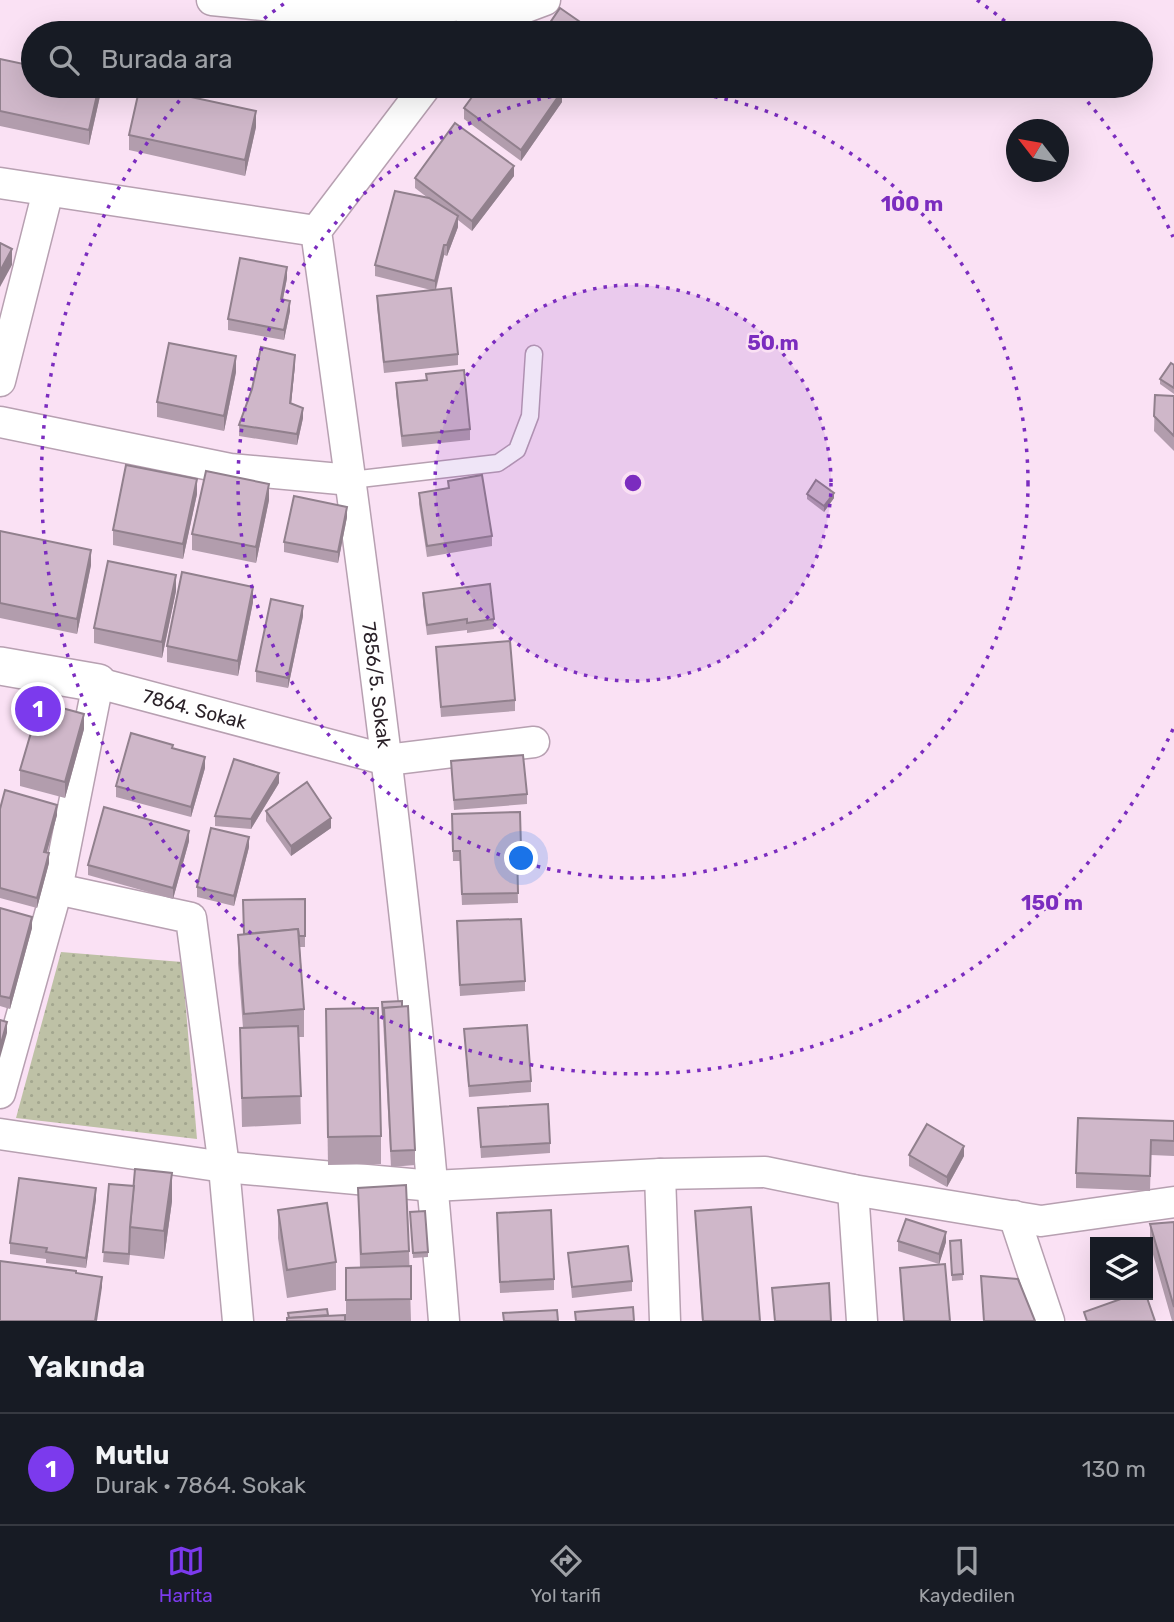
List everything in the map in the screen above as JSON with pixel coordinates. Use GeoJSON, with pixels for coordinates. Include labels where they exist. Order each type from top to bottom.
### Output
{"type":"FeatureCollection","features":[{"type":"Feature","properties":{"kind":"street"},"geometry":{"type":"LineString","coordinates":[[212,0],[360,8],[515,0]]}},
{"type":"Feature","properties":{"kind":"street"},"geometry":{"type":"LineString","coordinates":[[489,21],[545,0]]}},
{"type":"Feature","properties":{"kind":"street"},"geometry":{"type":"LineString","coordinates":[[0,183],[316,231],[417,98]]}},
{"type":"Feature","properties":{"kind":"street"},"geometry":{"type":"LineString","coordinates":[[0,381],[48,191]]}},
{"type":"Feature","properties":{"kind":"street","name":"7856/5. Sokak"},"geometry":{"type":"LineString","coordinates":[[316,231],[387,760],[433,1185],[444,1321]]}},
{"type":"Feature","properties":{"kind":"street"},"geometry":{"type":"LineString","coordinates":[[0,422],[230,469],[351,480]]}},
{"type":"Feature","properties":{"kind":"street","name":"7864. Sokak"},"geometry":{"type":"LineString","coordinates":[[0,666],[98,684],[387,760]]}},
{"type":"Feature","properties":{"kind":"street"},"geometry":{"type":"LineString","coordinates":[[0,1093],[57,889],[98,684]]}},
{"type":"Feature","properties":{"kind":"street"},"geometry":{"type":"LineString","coordinates":[[387,760],[534,742]]}},
{"type":"Feature","properties":{"kind":"street"},"geometry":{"type":"LineString","coordinates":[[57,889],[191,918],[224,1167],[238,1321]]}},
{"type":"Feature","properties":{"kind":"street"},"geometry":{"type":"LineString","coordinates":[[0,1134],[224,1167],[433,1185],[660,1174],[765,1172],[853,1190],[1041,1221],[1174,1202]]}},
{"type":"Feature","properties":{"kind":"street"},"geometry":{"type":"LineString","coordinates":[[660,1174],[665,1321]]}},
{"type":"Feature","properties":{"kind":"street"},"geometry":{"type":"LineString","coordinates":[[853,1190],[862,1321]]}},
{"type":"Feature","properties":{"kind":"street"},"geometry":{"type":"LineString","coordinates":[[1014,1216],[1049,1321]]}},
{"type":"Feature","properties":{"kind":"lane"},"geometry":{"type":"LineString","coordinates":[[351,480],[498,463],[517,450],[530,416],[534,354]]}},
{"type":"Feature","properties":{"kind":"green space"},"geometry":{"type":"Polygon","coordinates":[[[61,952],[182,962],[197,1139],[16,1118],[61,952]]]}},
{"type":"Feature","properties":{"kind":"building"},"geometry":{"type":"Polygon","coordinates":[[[560,8],[579,21],[551,21],[560,8]]]}},
{"type":"Feature","properties":{"kind":"building"},"geometry":{"type":"Polygon","coordinates":[[[0,59],[21,63],[21,98],[96,98],[89,130],[0,111],[0,59]]]}},
{"type":"Feature","properties":{"kind":"building"},"geometry":{"type":"Polygon","coordinates":[[[137,98],[196,98],[256,111],[245,160],[129,135],[137,98]]]}},
{"type":"Feature","properties":{"kind":"building"},"geometry":{"type":"Polygon","coordinates":[[[471,98],[557,98],[521,150],[464,108],[471,98]]]}},
{"type":"Feature","properties":{"kind":"building"},"geometry":{"type":"Polygon","coordinates":[[[455,123],[514,166],[472,221],[415,178],[455,123]]]}},
{"type":"Feature","properties":{"kind":"building"},"geometry":{"type":"Polygon","coordinates":[[[395,191],[429,198],[458,216],[447,245],[444,245],[435,281],[375,265],[395,191]]]}},
{"type":"Feature","properties":{"kind":"building"},"geometry":{"type":"Polygon","coordinates":[[[0,243],[12,249],[0,271],[0,243]]]}},
{"type":"Feature","properties":{"kind":"building"},"geometry":{"type":"Polygon","coordinates":[[[240,258],[287,267],[281,299],[290,301],[284,330],[228,319],[240,258]]]}},
{"type":"Feature","properties":{"kind":"building"},"geometry":{"type":"Polygon","coordinates":[[[451,288],[458,354],[384,362],[377,296],[451,288]]]}},
{"type":"Feature","properties":{"kind":"building"},"geometry":{"type":"Polygon","coordinates":[[[169,343],[236,356],[224,416],[157,402],[169,343]]]}},
{"type":"Feature","properties":{"kind":"building"},"geometry":{"type":"Polygon","coordinates":[[[261,347],[295,355],[290,403],[303,408],[297,434],[239,425],[252,389],[261,347]]]}},
{"type":"Feature","properties":{"kind":"building"},"geometry":{"type":"Polygon","coordinates":[[[1171,363],[1174,365],[1174,388],[1160,379],[1171,363]]]}},
{"type":"Feature","properties":{"kind":"building"},"geometry":{"type":"Polygon","coordinates":[[[464,370],[470,429],[402,436],[396,383],[427,380],[426,374],[464,370]]]}},
{"type":"Feature","properties":{"kind":"building"},"geometry":{"type":"Polygon","coordinates":[[[1155,395],[1174,396],[1174,436],[1154,416],[1155,395]]]}},
{"type":"Feature","properties":{"kind":"building"},"geometry":{"type":"Polygon","coordinates":[[[126,465],[197,479],[183,544],[113,530],[126,465]]]}},
{"type":"Feature","properties":{"kind":"building"},"geometry":{"type":"Polygon","coordinates":[[[206,471],[269,484],[256,547],[192,534],[206,471]]]}},
{"type":"Feature","properties":{"kind":"building"},"geometry":{"type":"Polygon","coordinates":[[[482,475],[492,536],[427,546],[419,493],[449,488],[448,481],[482,475]]]}},
{"type":"Feature","properties":{"kind":"building"},"geometry":{"type":"Polygon","coordinates":[[[816,480],[834,493],[824,506],[807,494],[816,480]]]}},
{"type":"Feature","properties":{"kind":"building"},"geometry":{"type":"Polygon","coordinates":[[[294,496],[347,507],[338,552],[284,542],[294,496]]]}},
{"type":"Feature","properties":{"kind":"building"},"geometry":{"type":"Polygon","coordinates":[[[0,531],[91,550],[77,619],[0,603],[0,531]]]}},
{"type":"Feature","properties":{"kind":"building"},"geometry":{"type":"Polygon","coordinates":[[[108,561],[176,575],[162,642],[94,628],[108,561]]]}},
{"type":"Feature","properties":{"kind":"building"},"geometry":{"type":"Polygon","coordinates":[[[182,572],[253,587],[238,661],[167,646],[182,572]]]}},
{"type":"Feature","properties":{"kind":"building"},"geometry":{"type":"Polygon","coordinates":[[[490,584],[494,619],[467,623],[467,619],[427,625],[423,593],[490,584]]]}},
{"type":"Feature","properties":{"kind":"building"},"geometry":{"type":"Polygon","coordinates":[[[271,599],[303,606],[288,678],[256,671],[271,599]]]}},
{"type":"Feature","properties":{"kind":"building"},"geometry":{"type":"Polygon","coordinates":[[[510,641],[515,700],[441,707],[436,647],[510,641]]]}},
{"type":"Feature","properties":{"kind":"building"},"geometry":{"type":"Polygon","coordinates":[[[40,702],[84,714],[65,782],[20,770],[40,702]]]}},
{"type":"Feature","properties":{"kind":"building"},"geometry":{"type":"Polygon","coordinates":[[[131,733],[205,757],[191,807],[116,786],[131,733]]]}},
{"type":"Feature","properties":{"kind":"building"},"geometry":{"type":"Polygon","coordinates":[[[523,755],[527,794],[454,800],[451,761],[523,755]]]}},
{"type":"Feature","properties":{"kind":"building"},"geometry":{"type":"Polygon","coordinates":[[[234,759],[279,773],[251,819],[215,816],[234,759]]]}},
{"type":"Feature","properties":{"kind":"building"},"geometry":{"type":"Polygon","coordinates":[[[307,782],[331,818],[291,846],[266,811],[307,782]]]}},
{"type":"Feature","properties":{"kind":"building"},"geometry":{"type":"Polygon","coordinates":[[[5,790],[57,805],[44,852],[49,853],[37,898],[0,888],[0,809],[5,790]]]}},
{"type":"Feature","properties":{"kind":"building"},"geometry":{"type":"Polygon","coordinates":[[[104,807],[189,831],[173,888],[88,865],[104,807]]]}},
{"type":"Feature","properties":{"kind":"building"},"geometry":{"type":"Polygon","coordinates":[[[520,812],[518,893],[462,894],[460,851],[453,851],[452,814],[520,812]]]}},
{"type":"Feature","properties":{"kind":"building"},"geometry":{"type":"Polygon","coordinates":[[[211,828],[249,837],[234,896],[197,887],[211,828]]]}},
{"type":"Feature","properties":{"kind":"building"},"geometry":{"type":"Polygon","coordinates":[[[305,899],[305,936],[299,936],[298,929],[244,934],[243,900],[305,899]]]}},
{"type":"Feature","properties":{"kind":"building"},"geometry":{"type":"Polygon","coordinates":[[[0,908],[32,917],[10,998],[0,996],[0,908]]]}},
{"type":"Feature","properties":{"kind":"building"},"geometry":{"type":"Polygon","coordinates":[[[521,919],[525,981],[460,985],[457,921],[521,919]]]}},
{"type":"Feature","properties":{"kind":"building"},"geometry":{"type":"Polygon","coordinates":[[[298,929],[304,1009],[244,1014],[238,935],[298,929]]]}},
{"type":"Feature","properties":{"kind":"building"},"geometry":{"type":"Polygon","coordinates":[[[402,1001],[402,1007],[384,1008],[383,1016],[382,1002],[402,1001]]]}},
{"type":"Feature","properties":{"kind":"building"},"geometry":{"type":"Polygon","coordinates":[[[408,1006],[415,1150],[391,1151],[384,1008],[408,1006]]]}},
{"type":"Feature","properties":{"kind":"building"},"geometry":{"type":"Polygon","coordinates":[[[378,1008],[381,1136],[328,1137],[326,1009],[378,1008]]]}},
{"type":"Feature","properties":{"kind":"building"},"geometry":{"type":"Polygon","coordinates":[[[0,1020],[7,1022],[0,1047],[0,1020]]]}},
{"type":"Feature","properties":{"kind":"building"},"geometry":{"type":"Polygon","coordinates":[[[527,1025],[531,1081],[469,1086],[464,1029],[527,1025]]]}},
{"type":"Feature","properties":{"kind":"building"},"geometry":{"type":"Polygon","coordinates":[[[298,1026],[301,1096],[242,1098],[240,1028],[298,1026]]]}},
{"type":"Feature","properties":{"kind":"building"},"geometry":{"type":"Polygon","coordinates":[[[548,1104],[550,1143],[481,1147],[478,1108],[548,1104]]]}},
{"type":"Feature","properties":{"kind":"building"},"geometry":{"type":"Polygon","coordinates":[[[1078,1118],[1174,1121],[1174,1141],[1151,1140],[1150,1176],[1076,1173],[1078,1118]]]}},
{"type":"Feature","properties":{"kind":"building"},"geometry":{"type":"Polygon","coordinates":[[[927,1124],[964,1146],[947,1177],[909,1155],[927,1124]]]}},
{"type":"Feature","properties":{"kind":"building"},"geometry":{"type":"Polygon","coordinates":[[[135,1169],[172,1173],[164,1231],[130,1227],[135,1169]]]}},
{"type":"Feature","properties":{"kind":"building"},"geometry":{"type":"Polygon","coordinates":[[[19,1178],[96,1188],[86,1258],[46,1252],[47,1248],[10,1243],[19,1178]]]}},
{"type":"Feature","properties":{"kind":"building"},"geometry":{"type":"Polygon","coordinates":[[[109,1184],[134,1186],[129,1254],[103,1252],[109,1184]]]}},
{"type":"Feature","properties":{"kind":"building"},"geometry":{"type":"Polygon","coordinates":[[[406,1185],[409,1251],[361,1254],[358,1188],[406,1185]]]}},
{"type":"Feature","properties":{"kind":"building"},"geometry":{"type":"Polygon","coordinates":[[[327,1203],[336,1262],[287,1270],[278,1210],[327,1203]]]}},
{"type":"Feature","properties":{"kind":"building"},"geometry":{"type":"Polygon","coordinates":[[[751,1207],[760,1321],[703,1321],[695,1211],[751,1207]]]}},
{"type":"Feature","properties":{"kind":"building"},"geometry":{"type":"Polygon","coordinates":[[[551,1210],[554,1279],[500,1282],[497,1213],[551,1210]]]}},
{"type":"Feature","properties":{"kind":"building"},"geometry":{"type":"Polygon","coordinates":[[[425,1211],[428,1252],[413,1253],[410,1212],[425,1211]]]}},
{"type":"Feature","properties":{"kind":"building"},"geometry":{"type":"Polygon","coordinates":[[[906,1219],[946,1232],[939,1254],[898,1241],[906,1219]]]}},
{"type":"Feature","properties":{"kind":"building"},"geometry":{"type":"Polygon","coordinates":[[[1174,1222],[1174,1307],[1150,1224],[1174,1222]]]}},
{"type":"Feature","properties":{"kind":"building"},"geometry":{"type":"Polygon","coordinates":[[[961,1240],[963,1274],[952,1275],[950,1241],[961,1240]]]}},
{"type":"Feature","properties":{"kind":"building"},"geometry":{"type":"Polygon","coordinates":[[[628,1246],[632,1281],[572,1287],[568,1253],[628,1246]]]}},
{"type":"Feature","properties":{"kind":"building"},"geometry":{"type":"Polygon","coordinates":[[[0,1261],[102,1277],[95,1321],[0,1321],[0,1261]]]}},
{"type":"Feature","properties":{"kind":"building"},"geometry":{"type":"Polygon","coordinates":[[[945,1264],[950,1321],[904,1321],[900,1268],[945,1264]]]}},
{"type":"Feature","properties":{"kind":"building"},"geometry":{"type":"Polygon","coordinates":[[[411,1266],[411,1299],[346,1300],[346,1268],[411,1266]]]}},
{"type":"Feature","properties":{"kind":"building"},"geometry":{"type":"Polygon","coordinates":[[[981,1276],[1018,1279],[1035,1321],[984,1321],[981,1276]]]}},
{"type":"Feature","properties":{"kind":"building"},"geometry":{"type":"Polygon","coordinates":[[[829,1283],[831,1321],[775,1321],[772,1288],[829,1283]]]}},
{"type":"Feature","properties":{"kind":"building"},"geometry":{"type":"Polygon","coordinates":[[[1118,1300],[1148,1300],[1155,1321],[1087,1321],[1084,1312],[1118,1300]]]}},
{"type":"Feature","properties":{"kind":"building"},"geometry":{"type":"Polygon","coordinates":[[[633,1307],[634,1321],[576,1321],[575,1312],[633,1307]]]}},
{"type":"Feature","properties":{"kind":"building"},"geometry":{"type":"Polygon","coordinates":[[[327,1309],[328,1315],[289,1318],[288,1313],[327,1309]]]}},
{"type":"Feature","properties":{"kind":"building"},"geometry":{"type":"Polygon","coordinates":[[[557,1310],[558,1321],[504,1321],[503,1313],[557,1310]]]}},
{"type":"Feature","properties":{"kind":"building"},"geometry":{"type":"Polygon","coordinates":[[[345,1315],[345,1321],[287,1321],[287,1318],[345,1315]]]}},
{"type":"Feature","properties":{"kind":"place","name":"Mutlu"},"geometry":{"type":"Point","coordinates":[38,709]}}]}
